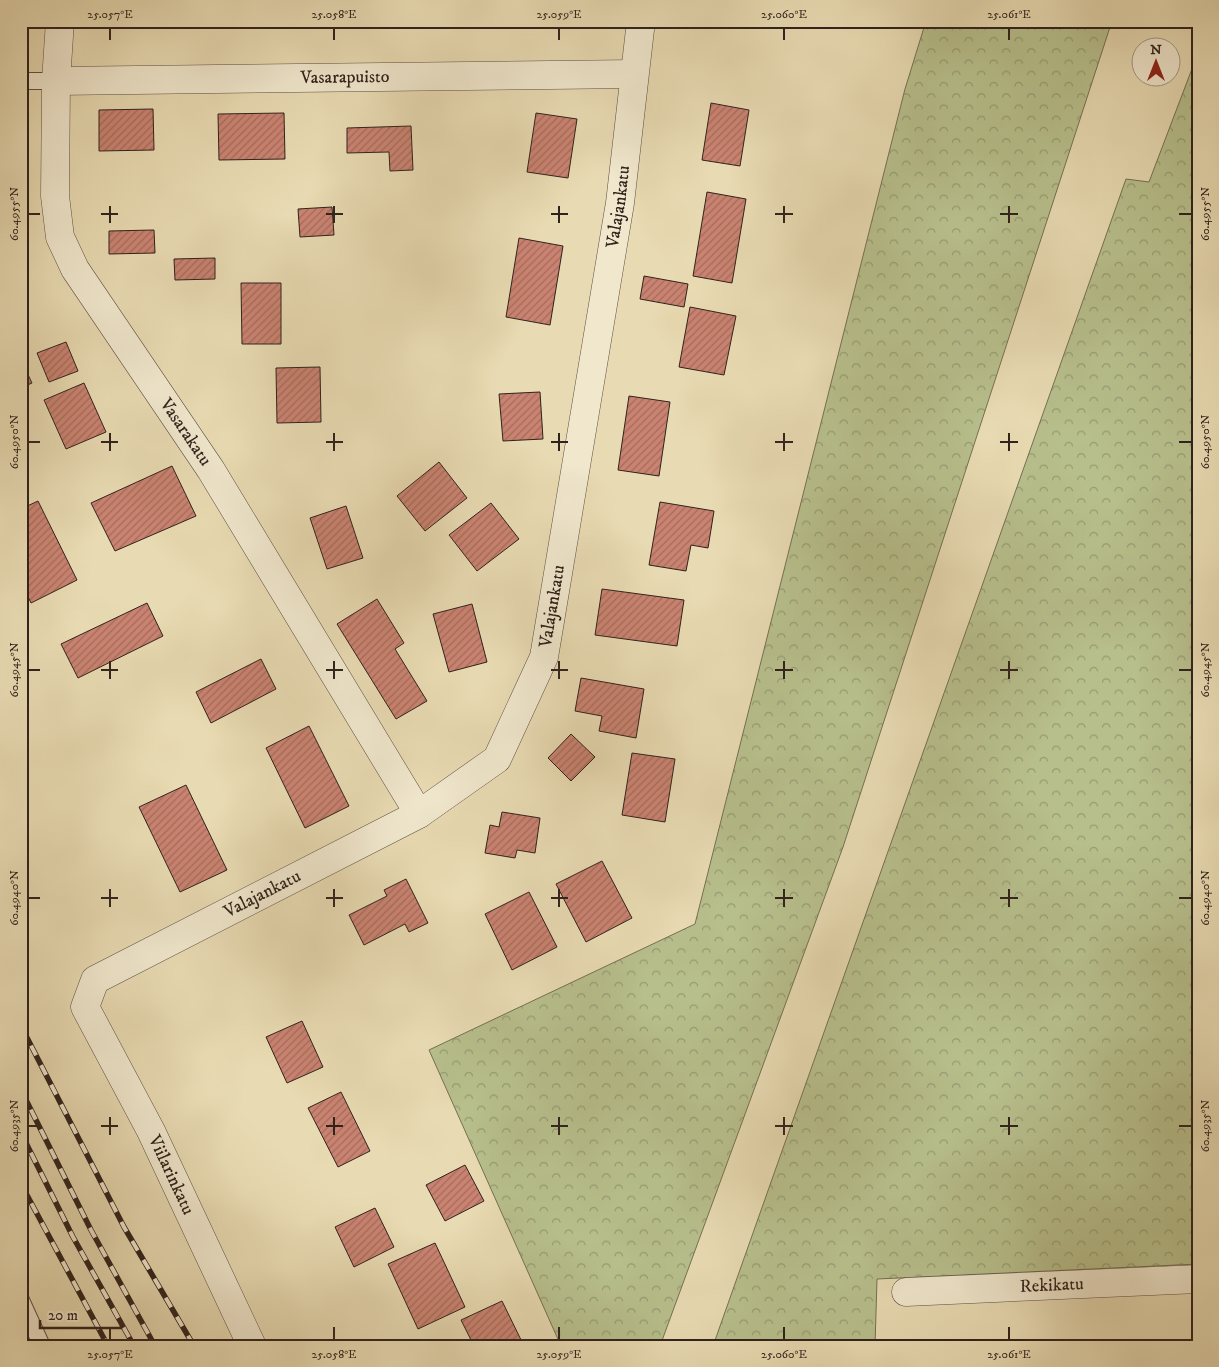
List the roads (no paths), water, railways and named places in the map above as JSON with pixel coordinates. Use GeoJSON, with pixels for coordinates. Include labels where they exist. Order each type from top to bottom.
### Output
{"type":"FeatureCollection","features":[{"type":"Feature","properties":{"kind":"street","name":"Vasarakatu"},"geometry":{"type":"LineString","coordinates":[[60,21],[56,81],[55,196],[60,237],[75,269],[210,470],[419,814]]}},
{"type":"Feature","properties":{"kind":"street","name":"Valajankatu"},"geometry":{"type":"LineString","coordinates":[[85,1007],[95,980],[419,814],[497,758],[544,657],[620,202],[641,21]]}},
{"type":"Feature","properties":{"kind":"street","name":"Vasarapuisto"},"geometry":{"type":"LineString","coordinates":[[56,81],[634,74]]}},
{"type":"Feature","properties":{"kind":"street","name":"Viilarinkatu"},"geometry":{"type":"LineString","coordinates":[[85,1007],[150,1131],[252,1346]]}},
{"type":"Feature","properties":{"kind":"street","name":"Rekikatu"},"geometry":{"type":"LineString","coordinates":[[906,1292],[1198,1279]]}},
{"type":"Feature","properties":{"kind":"lane"},"geometry":{"type":"LineString","coordinates":[[21,82],[56,81]]}},
{"type":"Feature","properties":{"kind":"lane"},"geometry":{"type":"LineString","coordinates":[[21,1300],[42,1346]]}},
{"type":"Feature","properties":{"kind":"railway"},"geometry":{"type":"LineString","coordinates":[[21,1026],[124,1227],[194,1346]]}},
{"type":"Feature","properties":{"kind":"railway"},"geometry":{"type":"LineString","coordinates":[[21,1090],[91,1230],[155,1346]]}},
{"type":"Feature","properties":{"kind":"railway"},"geometry":{"type":"LineString","coordinates":[[21,1133],[73,1237],[134,1346]]}},
{"type":"Feature","properties":{"kind":"railway"},"geometry":{"type":"LineString","coordinates":[[21,1184],[108,1346]]}}]}
